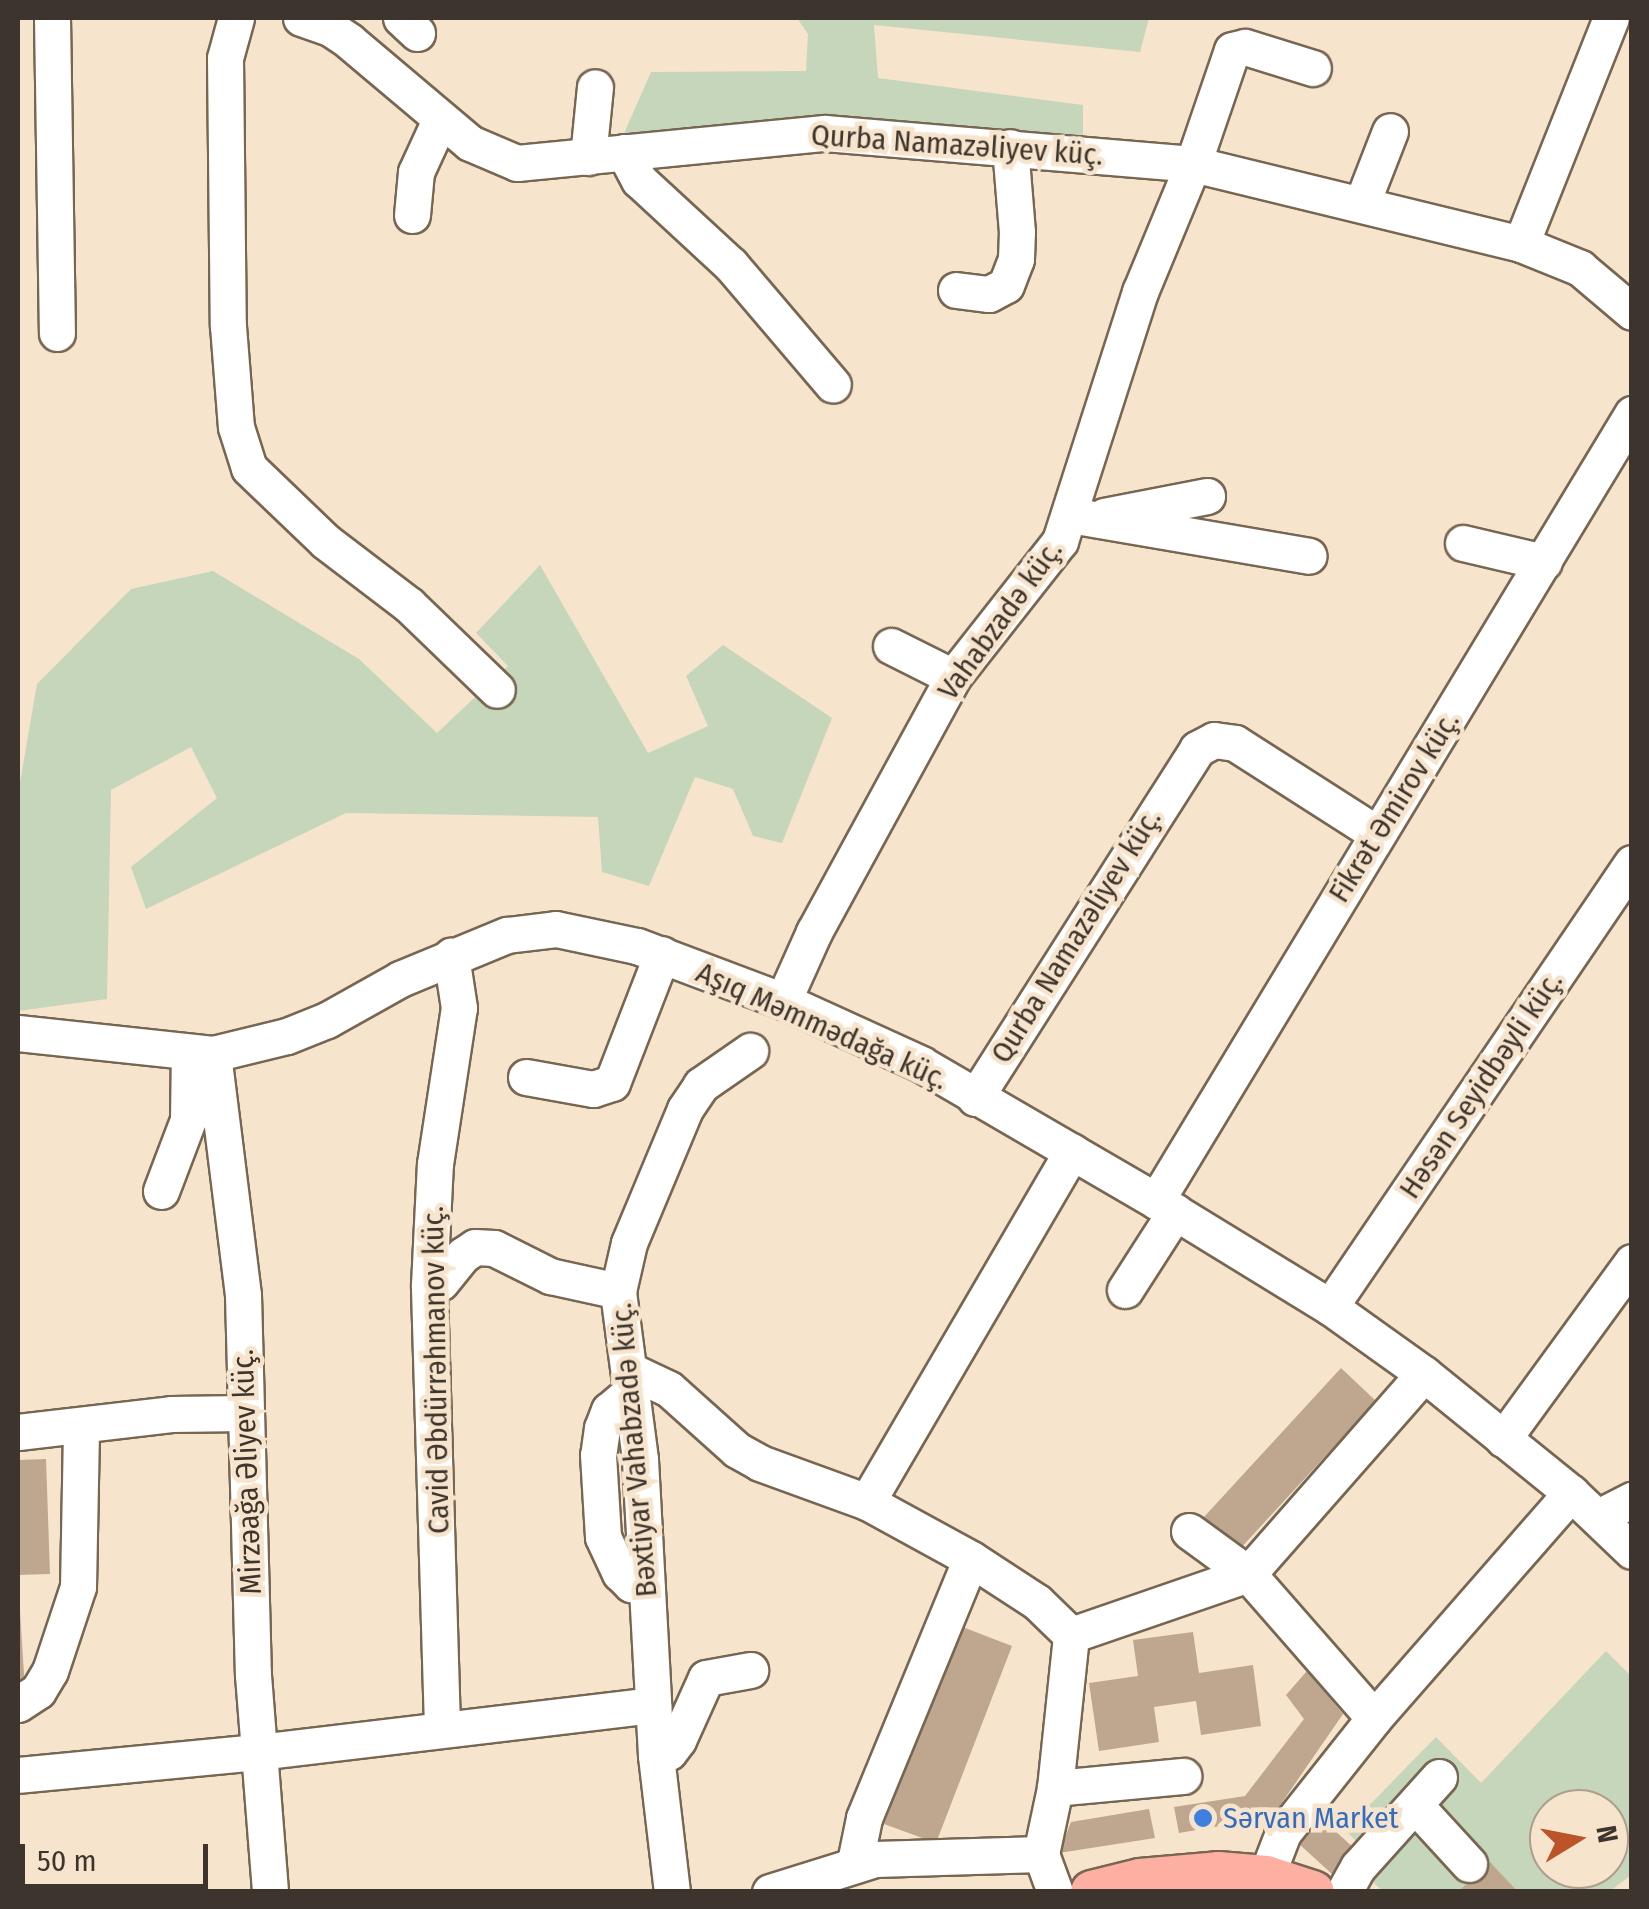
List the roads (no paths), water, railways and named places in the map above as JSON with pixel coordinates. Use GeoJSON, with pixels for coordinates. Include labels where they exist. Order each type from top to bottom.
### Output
{"type":"FeatureCollection","features":[{"type":"Feature","properties":{"kind":"main road"},"geometry":{"type":"LineString","coordinates":[[1092,1892],[1181,1874],[1266,1876],[1313,1892]]}},
{"type":"Feature","properties":{"kind":"street"},"geometry":{"type":"LineString","coordinates":[[52,18],[56,333]]}},
{"type":"Feature","properties":{"kind":"street"},"geometry":{"type":"LineString","coordinates":[[236,18],[225,58],[228,326],[236,427],[248,468],[325,542],[408,604],[496,690]]}},
{"type":"Feature","properties":{"kind":"street","name":"Qurba Namazəliyev küç."},"geometry":{"type":"LineString","coordinates":[[301,18],[330,28],[349,41],[439,122],[470,143],[517,163],[825,134],[1193,164],[1520,244],[1580,268],[1632,312]]}},
{"type":"Feature","properties":{"kind":"street"},"geometry":{"type":"LineString","coordinates":[[1520,244],[1611,18]]}},
{"type":"Feature","properties":{"kind":"street","name":"Vahabzadə küç."},"geometry":{"type":"LineString","coordinates":[[783,1001],[814,932],[953,676],[1083,518],[1140,292],[1193,164],[1232,50],[1245,47],[1313,68]]}},
{"type":"Feature","properties":{"kind":"street"},"geometry":{"type":"LineString","coordinates":[[588,157],[595,86]]}},
{"type":"Feature","properties":{"kind":"street"},"geometry":{"type":"LineString","coordinates":[[412,215],[416,172],[439,122]]}},
{"type":"Feature","properties":{"kind":"street"},"geometry":{"type":"LineString","coordinates":[[1362,203],[1390,132]]}},
{"type":"Feature","properties":{"kind":"street"},"geometry":{"type":"LineString","coordinates":[[956,290],[989,294],[1006,285],[1016,259],[1010,148]]}},
{"type":"Feature","properties":{"kind":"street"},"geometry":{"type":"LineString","coordinates":[[624,152],[639,180],[731,265],[833,385]]}},
{"type":"Feature","properties":{"kind":"street","name":"Fikrət Əmirov küç."},"geometry":{"type":"LineString","coordinates":[[1125,1290],[1166,1206],[1376,833],[1632,414]]}},
{"type":"Feature","properties":{"kind":"street"},"geometry":{"type":"LineString","coordinates":[[1083,518],[1207,496]]}},
{"type":"Feature","properties":{"kind":"street"},"geometry":{"type":"LineString","coordinates":[[1083,518],[1310,556]]}},
{"type":"Feature","properties":{"kind":"street"},"geometry":{"type":"LineString","coordinates":[[1463,543],[1544,562]]}},
{"type":"Feature","properties":{"kind":"street"},"geometry":{"type":"LineString","coordinates":[[891,646],[953,676]]}},
{"type":"Feature","properties":{"kind":"street","name":"Qurba Namazəliyev küç."},"geometry":{"type":"LineString","coordinates":[[975,1098],[1197,749],[1214,740],[1235,743],[1376,833]]}},
{"type":"Feature","properties":{"kind":"street","name":"Həsən Seyidbəyli küç."},"geometry":{"type":"LineString","coordinates":[[1330,1307],[1632,863]]}},
{"type":"Feature","properties":{"kind":"street","name":"Aşıq Məmmədağa küç."},"geometry":{"type":"LineString","coordinates":[[18,1032],[201,1053],[287,1036],[451,956],[507,935],[556,929],[662,954],[783,1001],[921,1064],[1166,1206],[1330,1307],[1424,1374],[1571,1492],[1632,1551]]}},
{"type":"Feature","properties":{"kind":"street"},"geometry":{"type":"LineString","coordinates":[[526,1077],[592,1089],[612,1083],[662,954]]}},
{"type":"Feature","properties":{"kind":"street","name":"Cavid Əbdürrəhmanov küç."},"geometry":{"type":"LineString","coordinates":[[442,1726],[429,1285],[435,1164],[459,1008],[451,956]]}},
{"type":"Feature","properties":{"kind":"street","name":"Bəxtiyar Vahabzadə küç."},"geometry":{"type":"LineString","coordinates":[[672,1892],[656,1755],[631,1381],[618,1291],[634,1229],[685,1109],[701,1085],[750,1051]]}},
{"type":"Feature","properties":{"kind":"street"},"geometry":{"type":"LineString","coordinates":[[161,1192],[188,1120],[201,1053]]}},
{"type":"Feature","properties":{"kind":"street","name":"Mirzəağa Əliyev küç."},"geometry":{"type":"LineString","coordinates":[[201,1053],[237,1225],[258,1752],[270,1892]]}},
{"type":"Feature","properties":{"kind":"street"},"geometry":{"type":"LineString","coordinates":[[868,1502],[1072,1151]]}},
{"type":"Feature","properties":{"kind":"street"},"geometry":{"type":"LineString","coordinates":[[429,1285],[441,1282],[463,1255],[476,1248],[494,1248],[550,1276],[618,1291]]}},
{"type":"Feature","properties":{"kind":"street"},"geometry":{"type":"LineString","coordinates":[[1503,1439],[1632,1262]]}},
{"type":"Feature","properties":{"kind":"street"},"geometry":{"type":"LineString","coordinates":[[1072,1635],[1248,1574],[1424,1374]]}},
{"type":"Feature","properties":{"kind":"street"},"geometry":{"type":"LineString","coordinates":[[631,1381],[669,1389],[737,1450],[760,1463],[868,1502],[971,1559],[1037,1602],[1072,1635]]}},
{"type":"Feature","properties":{"kind":"street"},"geometry":{"type":"LineString","coordinates":[[18,1432],[171,1414],[246,1413]]}},
{"type":"Feature","properties":{"kind":"street"},"geometry":{"type":"LineString","coordinates":[[18,1704],[38,1692],[50,1672],[78,1588],[82,1426]]}},
{"type":"Feature","properties":{"kind":"street"},"geometry":{"type":"LineString","coordinates":[[1266,1876],[1284,1833],[1374,1718],[1571,1492]]}},
{"type":"Feature","properties":{"kind":"street"},"geometry":{"type":"LineString","coordinates":[[1598,1517],[1632,1500]]}},
{"type":"Feature","properties":{"kind":"street"},"geometry":{"type":"LineString","coordinates":[[1189,1531],[1248,1574],[1374,1718]]}},
{"type":"Feature","properties":{"kind":"street"},"geometry":{"type":"LineString","coordinates":[[855,1862],[864,1818],[971,1559]]}},
{"type":"Feature","properties":{"kind":"street"},"geometry":{"type":"LineString","coordinates":[[1055,1892],[1041,1854],[1055,1788],[1072,1635]]}},
{"type":"Feature","properties":{"kind":"street"},"geometry":{"type":"LineString","coordinates":[[656,1755],[669,1752],[678,1740],[706,1678],[750,1670]]}},
{"type":"Feature","properties":{"kind":"street"},"geometry":{"type":"LineString","coordinates":[[18,1775],[258,1752],[442,1726],[653,1704]]}},
{"type":"Feature","properties":{"kind":"street"},"geometry":{"type":"LineString","coordinates":[[1055,1788],[1183,1776]]}},
{"type":"Feature","properties":{"kind":"street"},"geometry":{"type":"LineString","coordinates":[[1344,1892],[1358,1867],[1439,1777]]}},
{"type":"Feature","properties":{"kind":"street"},"geometry":{"type":"LineString","coordinates":[[1414,1805],[1468,1864]]}},
{"type":"Feature","properties":{"kind":"street"},"geometry":{"type":"LineString","coordinates":[[770,1892],[855,1862],[1041,1854]]}},
{"type":"Feature","properties":{"kind":"place","name":"Sərvan Market"},"geometry":{"type":"Point","coordinates":[1203,1818]}}]}
